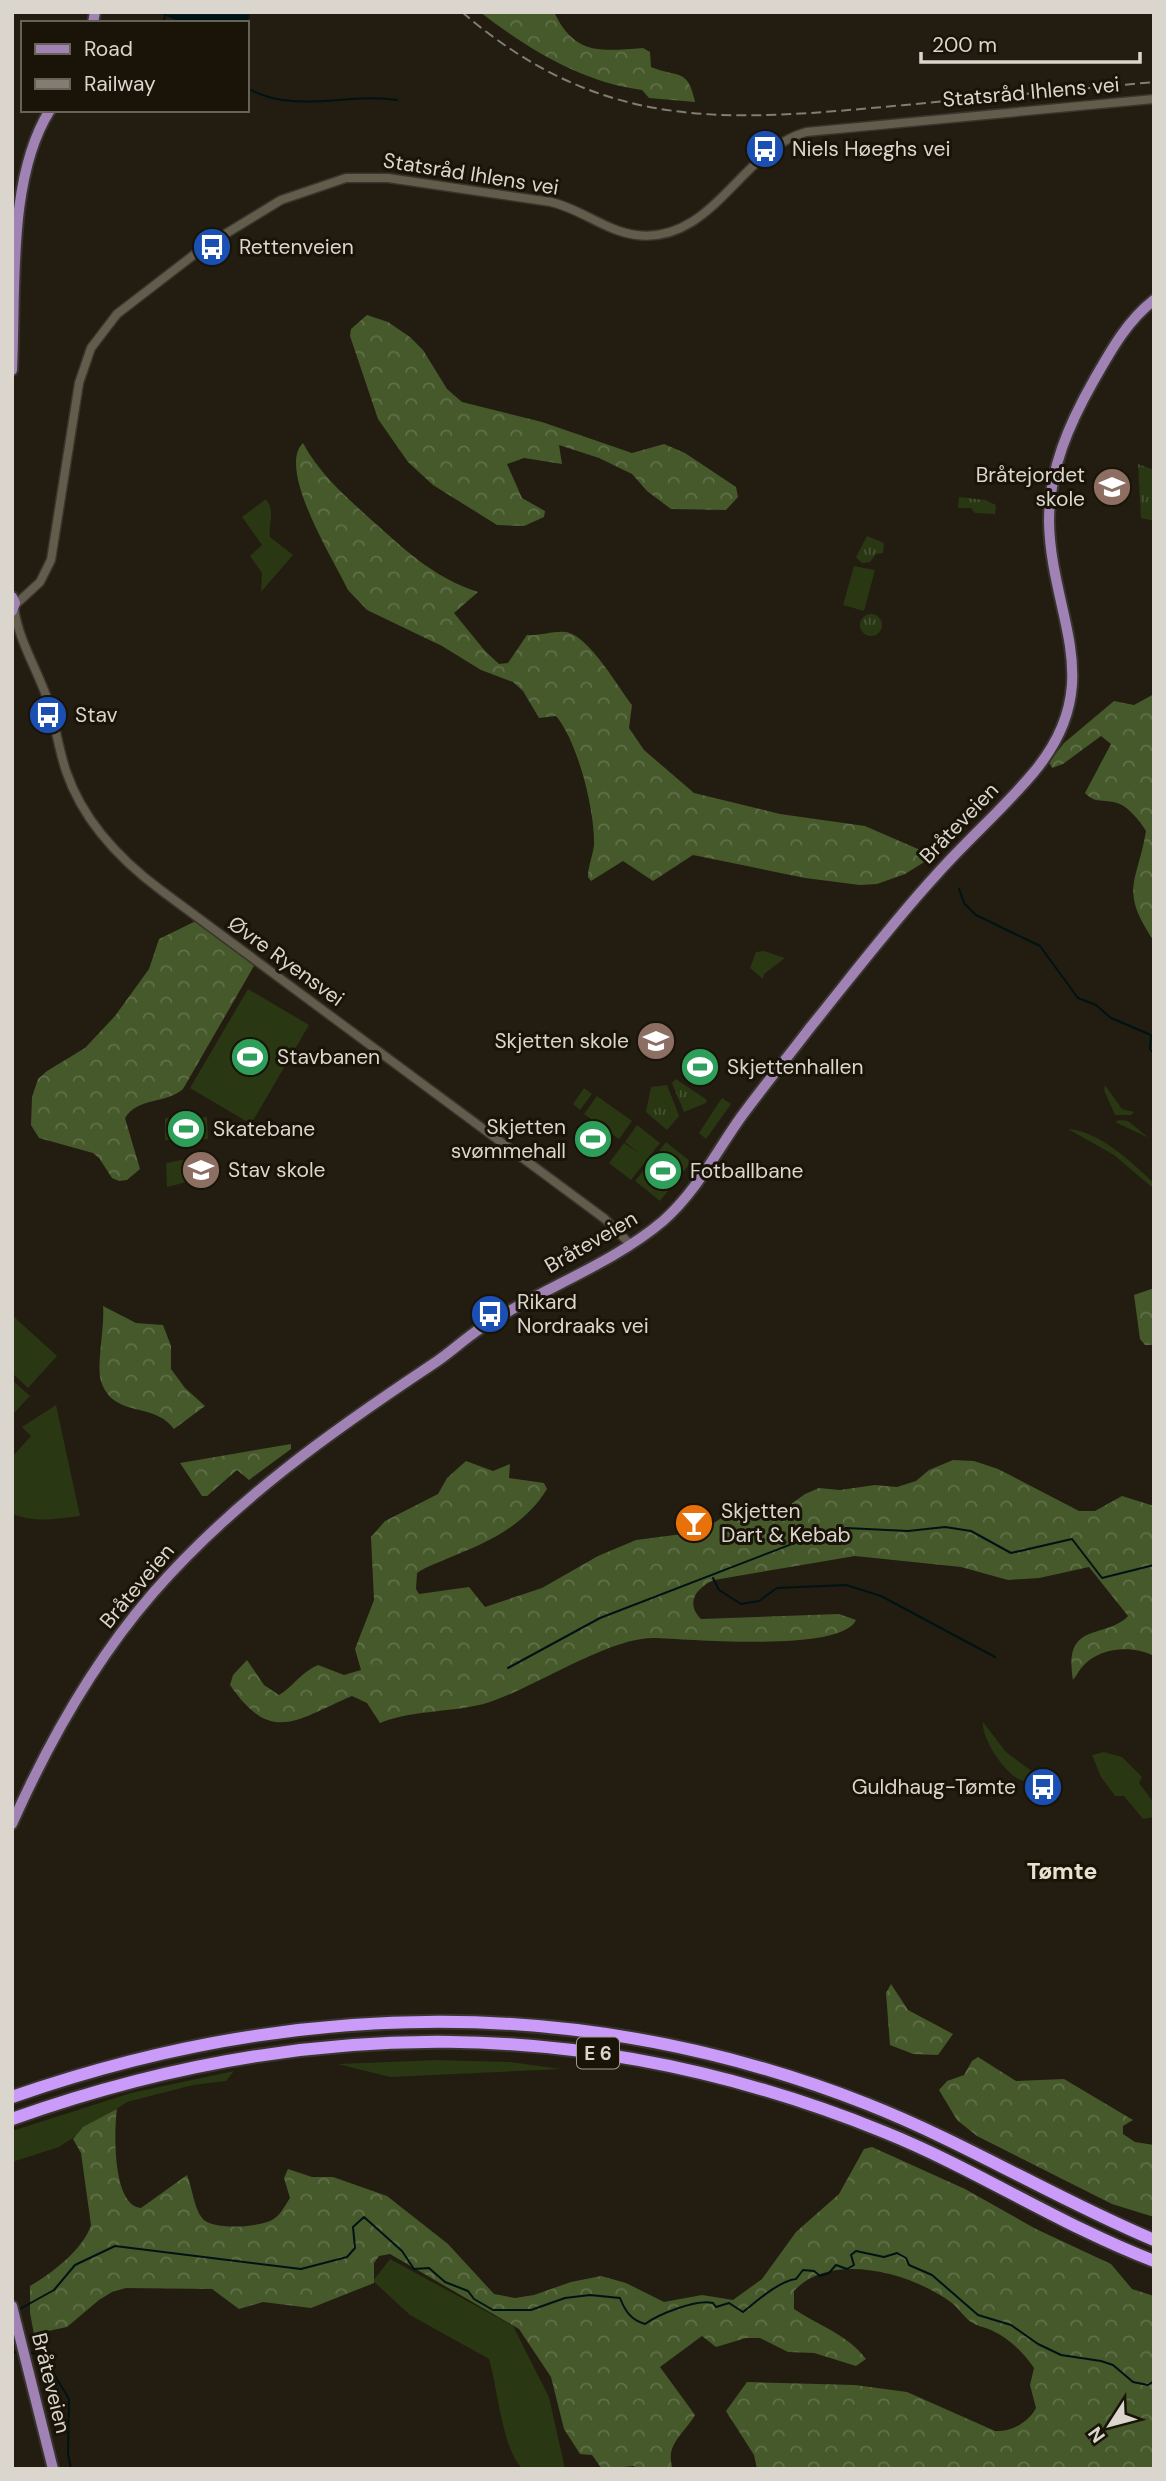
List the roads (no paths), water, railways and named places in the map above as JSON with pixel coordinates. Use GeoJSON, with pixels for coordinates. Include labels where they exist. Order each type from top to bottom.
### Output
{"type":"FeatureCollection","features":[{"type":"Feature","properties":{"kind":"highway","name":"E 6"},"geometry":{"type":"LineString","coordinates":[[12,2097],[147,2056],[237,2037],[311,2026],[446,2021],[579,2031],[696,2051],[833,2091],[930,2131],[1154,2240]]}},
{"type":"Feature","properties":{"kind":"highway","name":"E 6"},"geometry":{"type":"LineString","coordinates":[[12,2119],[162,2073],[238,2057],[314,2046],[432,2040],[513,2044],[589,2052],[716,2076],[827,2110],[922,2148],[1076,2227],[1154,2261]]}},
{"type":"Feature","properties":{"kind":"main road"},"geometry":{"type":"LineString","coordinates":[[12,370],[22,177],[35,139],[49,112]]}},
{"type":"Feature","properties":{"kind":"main road","name":"Bråteveien"},"geometry":{"type":"LineString","coordinates":[[12,1824],[62,1728],[120,1634],[164,1581],[227,1517],[318,1443],[471,1335],[659,1223],[691,1192],[755,1098],[891,927],[1038,768],[1057,738],[1069,701],[1073,662],[1054,565],[1050,503],[1061,447],[1076,413],[1113,348],[1136,315],[1154,300]]}},
{"type":"Feature","properties":{"kind":"main road","name":"Bråteveien"},"geometry":{"type":"LineString","coordinates":[[12,2306],[53,2469]]}},
{"type":"Feature","properties":{"kind":"street","name":"Statsråd Ihlens vei"},"geometry":{"type":"LineString","coordinates":[[13,603],[32,591],[45,574],[51,559],[82,369],[99,334],[117,314],[211,242],[250,216],[296,193],[345,178],[388,178],[551,202],[576,210],[624,232],[654,236],[692,222],[765,154],[806,131],[1154,99]]}},
{"type":"Feature","properties":{"kind":"street","name":"Øvre Ryensvei"},"geometry":{"type":"LineString","coordinates":[[13,603],[19,633],[45,694],[72,787],[97,829],[121,857],[162,891],[605,1219],[629,1243]]}},
{"type":"Feature","properties":{"kind":"street","name":"Øvre Ryensvei"},"geometry":{"type":"LineString","coordinates":[[12,625],[19,633]]}},
{"type":"Feature","properties":{"kind":"waterway"},"geometry":{"type":"LineString","coordinates":[[164,21],[165,12]]}},
{"type":"Feature","properties":{"kind":"waterway"},"geometry":{"type":"LineString","coordinates":[[248,88],[265,96],[302,102],[378,98],[397,100]]}},
{"type":"Feature","properties":{"kind":"waterway"},"geometry":{"type":"LineString","coordinates":[[959,889],[964,903],[976,915],[1040,946],[1078,998],[1096,1005],[1111,1018],[1151,1035],[1150,1049],[1154,1054]]}},
{"type":"Feature","properties":{"kind":"waterway"},"geometry":{"type":"LineString","coordinates":[[508,1668],[600,1618],[810,1537],[846,1528],[908,1531],[945,1527],[971,1531],[1011,1553],[1072,1539],[1102,1578],[1154,1565]]}},
{"type":"Feature","properties":{"kind":"waterway"},"geometry":{"type":"LineString","coordinates":[[713,1578],[719,1590],[741,1604],[759,1601],[777,1588],[846,1585],[881,1596],[995,1657]]}},
{"type":"Feature","properties":{"kind":"waterway"},"geometry":{"type":"LineString","coordinates":[[18,2310],[54,2290],[75,2265],[115,2246],[301,2269],[347,2257],[355,2248],[353,2227],[364,2217],[402,2251],[414,2269],[429,2268],[445,2282],[468,2291],[474,2299],[493,2310],[531,2310],[565,2298],[590,2295],[620,2298],[629,2314],[645,2324],[668,2312],[697,2303],[713,2303],[716,2307],[729,2303],[743,2312],[775,2287],[796,2279],[803,2270],[814,2271],[820,2276],[829,2273],[836,2265],[847,2269],[854,2265],[851,2255],[856,2251],[884,2257],[897,2253],[906,2258],[909,2265],[932,2275],[978,2315],[1011,2325],[1038,2344],[1061,2355],[1113,2365],[1133,2382],[1148,2385],[1154,2381]]}},
{"type":"Feature","properties":{"kind":"waterway"},"geometry":{"type":"LineString","coordinates":[[12,2352],[20,2353]]}},
{"type":"Feature","properties":{"kind":"waterway"},"geometry":{"type":"LineString","coordinates":[[29,2353],[42,2354],[69,2399],[68,2454],[71,2469]]}},
{"type":"Feature","properties":{"kind":"railway"},"geometry":{"type":"LineString","coordinates":[[462,12],[515,52],[567,81],[619,100],[671,111],[782,115],[1154,82]]}},
{"type":"Feature","properties":{"kind":"place","name":"Niels Høeghs vei"},"geometry":{"type":"Point","coordinates":[765,149]}},
{"type":"Feature","properties":{"kind":"place","name":"Rettenveien"},"geometry":{"type":"Point","coordinates":[212,247]}},
{"type":"Feature","properties":{"kind":"place","name":"Bråtejordet skole"},"geometry":{"type":"Point","coordinates":[1112,487]}},
{"type":"Feature","properties":{"kind":"place","name":"Stav"},"geometry":{"type":"Point","coordinates":[48,715]}},
{"type":"Feature","properties":{"kind":"place","name":"Skjetten skole"},"geometry":{"type":"Point","coordinates":[656,1041]}},
{"type":"Feature","properties":{"kind":"place","name":"Stavbanen"},"geometry":{"type":"Point","coordinates":[250,1057]}},
{"type":"Feature","properties":{"kind":"place","name":"Skjettenhallen"},"geometry":{"type":"Point","coordinates":[700,1067]}},
{"type":"Feature","properties":{"kind":"place","name":"Skatebane"},"geometry":{"type":"Point","coordinates":[186,1129]}},
{"type":"Feature","properties":{"kind":"place","name":"Skjetten svømmehall"},"geometry":{"type":"Point","coordinates":[593,1139]}},
{"type":"Feature","properties":{"kind":"place","name":"Stav skole"},"geometry":{"type":"Point","coordinates":[201,1170]}},
{"type":"Feature","properties":{"kind":"place","name":"Fotballbane"},"geometry":{"type":"Point","coordinates":[663,1171]}},
{"type":"Feature","properties":{"kind":"place","name":"Rikard Nordraaks vei"},"geometry":{"type":"Point","coordinates":[490,1314]}},
{"type":"Feature","properties":{"kind":"place","name":"Skjetten Dart & Kebab"},"geometry":{"type":"Point","coordinates":[694,1523]}},
{"type":"Feature","properties":{"kind":"place","name":"Guldhaug-Tømte"},"geometry":{"type":"Point","coordinates":[1043,1787]}},
{"type":"Feature","properties":{"kind":"district","name":"Tømte"},"geometry":{"type":"Point","coordinates":[1062,1871]}}]}
